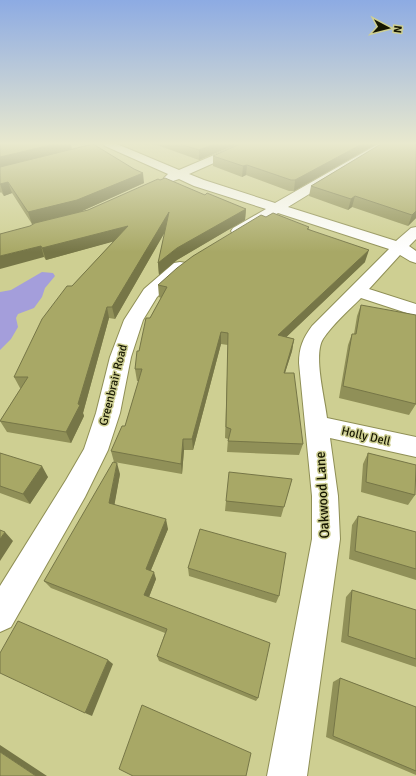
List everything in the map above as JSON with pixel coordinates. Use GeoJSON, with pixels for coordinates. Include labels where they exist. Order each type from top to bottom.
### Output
{"type":"FeatureCollection","features":[{"type":"Feature","properties":{"kind":"street"},"geometry":{"type":"LineString","coordinates":[[156,184],[164,180]]}},
{"type":"Feature","properties":{"kind":"street","name":"Oakwood Lane"},"geometry":{"type":"LineString","coordinates":[[192,180],[276,208],[410,245]]}},
{"type":"Feature","properties":{"kind":"street"},"geometry":{"type":"LineString","coordinates":[[224,240],[323,180]]}},
{"type":"Feature","properties":{"kind":"street","name":"Oakwood Lane"},"geometry":{"type":"LineString","coordinates":[[286,776],[326,539],[325,496],[310,363],[310,345],[314,337],[357,291],[410,245]]}},
{"type":"Feature","properties":{"kind":"street","name":"Greenbrair Road"},"geometry":{"type":"LineString","coordinates":[[0,616],[78,485],[96,448],[107,414],[122,345],[143,302],[166,278],[197,256]]}},
{"type":"Feature","properties":{"kind":"street"},"geometry":{"type":"LineString","coordinates":[[357,291],[416,310]]}},
{"type":"Feature","properties":{"kind":"street","name":"Holly Dell"},"geometry":{"type":"LineString","coordinates":[[317,425],[416,447]]}},
{"type":"Feature","properties":{"kind":"shaded area"},"geometry":{"type":"Polygon","coordinates":[[[42,272],[53,273],[55,276],[45,288],[42,297],[34,308],[18,314],[16,318],[18,327],[11,339],[0,350],[0,292],[11,290],[42,272]]]}},
{"type":"Feature","properties":{"kind":"building"},"geometry":{"type":"Polygon","coordinates":[[[0,180],[125,180],[77,200],[28,212],[8,182],[0,184],[0,180]]]}},
{"type":"Feature","properties":{"kind":"building"},"geometry":{"type":"Polygon","coordinates":[[[155,180],[170,180],[205,195],[207,193],[246,209],[177,248],[158,263],[169,212],[112,307],[107,307],[78,404],[80,405],[66,432],[0,421],[28,377],[14,377],[42,319],[67,286],[72,286],[128,226],[42,248],[41,246],[0,256],[0,234],[30,226],[35,223],[88,210],[155,180]]]}},
{"type":"Feature","properties":{"kind":"building"},"geometry":{"type":"Polygon","coordinates":[[[321,180],[416,180],[416,211],[412,215],[355,196],[351,199],[311,186],[321,180]]]}},
{"type":"Feature","properties":{"kind":"building"},"geometry":{"type":"Polygon","coordinates":[[[273,213],[309,227],[307,229],[369,250],[278,335],[294,339],[284,373],[294,373],[303,444],[228,441],[231,429],[226,427],[228,333],[221,332],[192,439],[183,439],[181,464],[111,451],[122,426],[125,426],[142,369],[135,369],[137,351],[139,351],[146,318],[150,318],[167,287],[158,285],[193,256],[261,215],[266,217],[273,213]]]}},
{"type":"Feature","properties":{"kind":"building"},"geometry":{"type":"Polygon","coordinates":[[[361,305],[416,315],[416,404],[343,386],[352,334],[356,334],[361,305]]]}},
{"type":"Feature","properties":{"kind":"building"},"geometry":{"type":"Polygon","coordinates":[[[0,453],[42,466],[23,494],[0,486],[0,453]]]}},
{"type":"Feature","properties":{"kind":"building"},"geometry":{"type":"Polygon","coordinates":[[[368,453],[416,465],[415,495],[366,482],[368,453]]]}},
{"type":"Feature","properties":{"kind":"building"},"geometry":{"type":"Polygon","coordinates":[[[113,462],[117,463],[109,503],[166,519],[146,569],[154,572],[144,595],[270,643],[258,698],[157,656],[167,629],[44,581],[113,462]]]}},
{"type":"Feature","properties":{"kind":"building"},"geometry":{"type":"Polygon","coordinates":[[[229,472],[292,479],[284,507],[226,501],[229,472]]]}},
{"type":"Feature","properties":{"kind":"building"},"geometry":{"type":"Polygon","coordinates":[[[358,516],[416,532],[416,569],[355,551],[358,516]]]}},
{"type":"Feature","properties":{"kind":"building"},"geometry":{"type":"Polygon","coordinates":[[[200,529],[286,553],[279,596],[188,568],[200,529]]]}},
{"type":"Feature","properties":{"kind":"building"},"geometry":{"type":"Polygon","coordinates":[[[0,530],[5,532],[0,539],[0,530]]]}},
{"type":"Feature","properties":{"kind":"building"},"geometry":{"type":"Polygon","coordinates":[[[352,590],[416,610],[416,659],[348,636],[352,590]]]}},
{"type":"Feature","properties":{"kind":"building"},"geometry":{"type":"Polygon","coordinates":[[[18,621],[108,660],[85,713],[0,673],[0,653],[18,621]]]}},
{"type":"Feature","properties":{"kind":"building"},"geometry":{"type":"Polygon","coordinates":[[[340,678],[416,707],[416,771],[333,736],[340,678]]]}},
{"type":"Feature","properties":{"kind":"building"},"geometry":{"type":"Polygon","coordinates":[[[142,705],[251,753],[246,776],[133,776],[119,769],[142,705]]]}},
{"type":"Feature","properties":{"kind":"building"},"geometry":{"type":"Polygon","coordinates":[[[0,752],[36,776],[0,776],[0,752]]]}}]}
